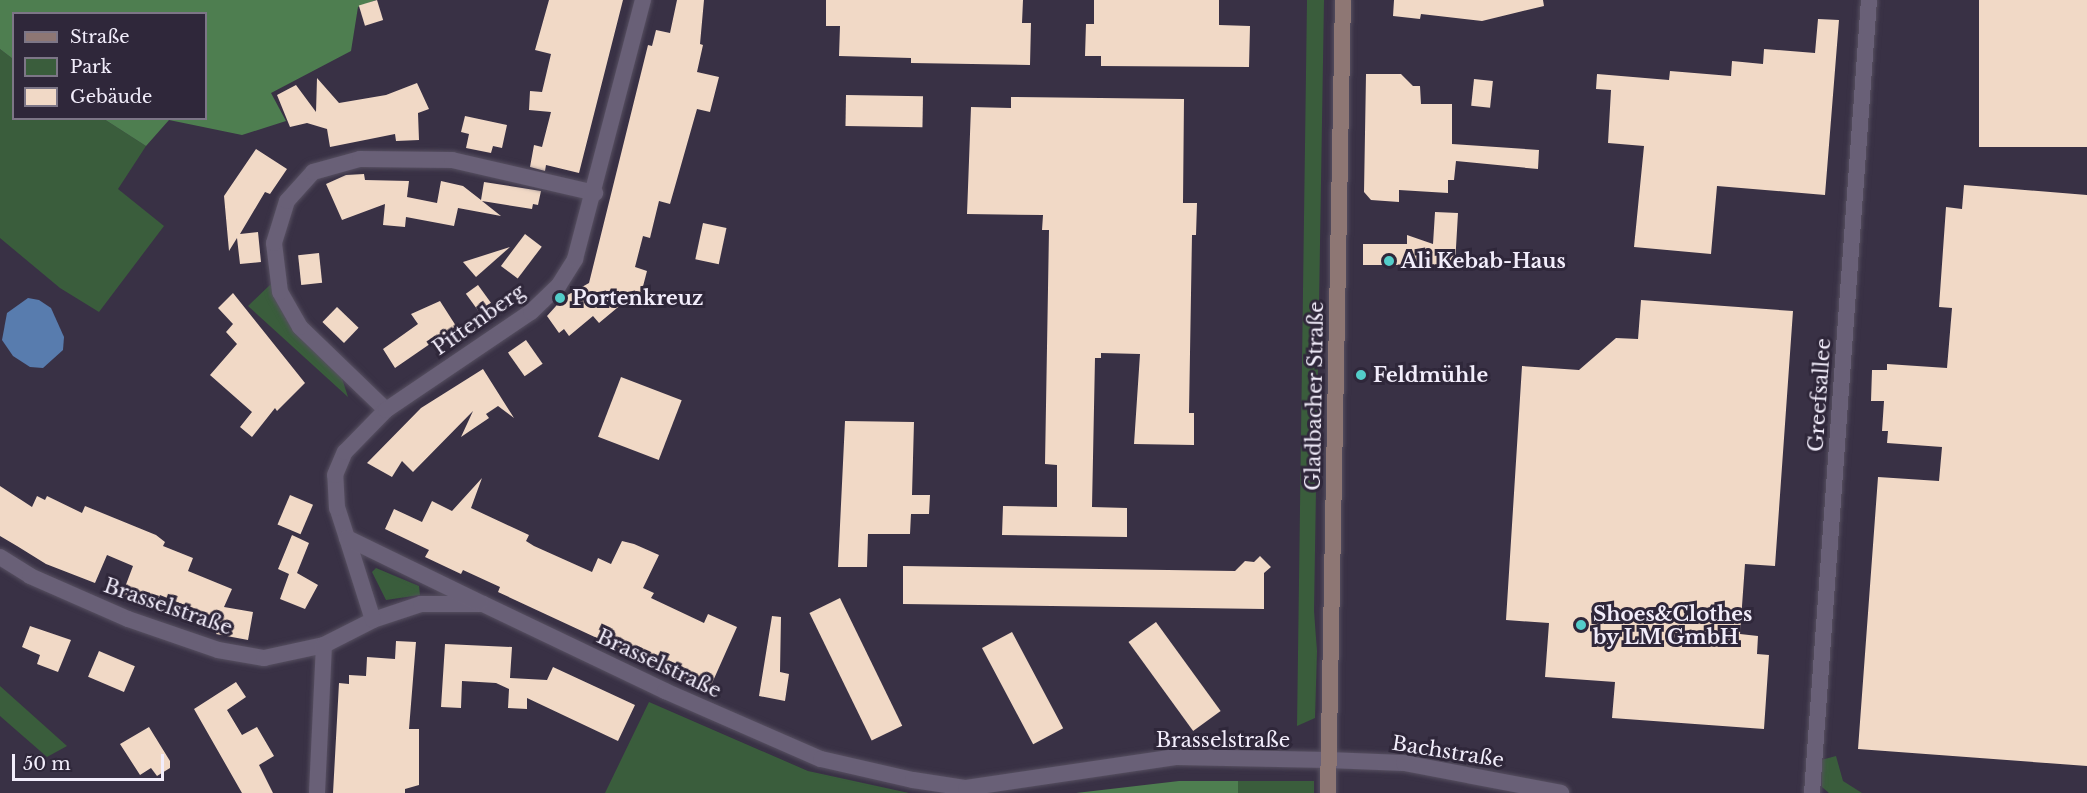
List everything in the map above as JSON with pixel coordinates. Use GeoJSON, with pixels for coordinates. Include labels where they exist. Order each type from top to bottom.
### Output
{"type":"FeatureCollection","features":[{"type":"Feature","properties":{"kind":"main road","name":"Gladbacher Straße"},"geometry":{"type":"LineString","coordinates":[[1328,793],[1343,0]]}},
{"type":"Feature","properties":{"kind":"street","name":"Pittenberg"},"geometry":{"type":"LineString","coordinates":[[373,620],[337,508],[336,476],[345,452],[386,410],[531,312],[559,285],[575,259],[595,193],[643,0]]}},
{"type":"Feature","properties":{"kind":"street","name":"Greefsallee"},"geometry":{"type":"LineString","coordinates":[[1812,793],[1869,0]]}},
{"type":"Feature","properties":{"kind":"street"},"geometry":{"type":"LineString","coordinates":[[386,410],[300,327],[280,292],[274,243],[287,201],[313,172],[360,159],[452,160],[595,193]]}},
{"type":"Feature","properties":{"kind":"street"},"geometry":{"type":"LineString","coordinates":[[347,538],[483,604]]}},
{"type":"Feature","properties":{"kind":"street","name":"Brasselstraße"},"geometry":{"type":"LineString","coordinates":[[0,556],[30,576],[128,619],[218,650],[264,658],[324,645],[373,620],[421,604],[483,604],[665,691],[821,759],[913,780],[966,788],[1176,757],[1328,760]]}},
{"type":"Feature","properties":{"kind":"street"},"geometry":{"type":"LineString","coordinates":[[317,793],[324,645]]}},
{"type":"Feature","properties":{"kind":"street","name":"Bachstraße"},"geometry":{"type":"LineString","coordinates":[[1328,760],[1404,764],[1561,793]]}},
{"type":"Feature","properties":{"kind":"green space"},"geometry":{"type":"Polygon","coordinates":[[[0,0],[376,0],[358,7],[351,51],[271,93],[286,121],[242,135],[169,120],[207,120],[207,12],[12,12],[12,58],[0,49],[0,0]]]}},
{"type":"Feature","properties":{"kind":"green space"},"geometry":{"type":"Polygon","coordinates":[[[1307,0],[1324,0],[1314,611],[1317,651],[1315,718],[1297,726],[1307,0]]]}},
{"type":"Feature","properties":{"kind":"green space"},"geometry":{"type":"Polygon","coordinates":[[[0,49],[12,58],[12,120],[106,120],[146,146],[118,189],[164,226],[99,312],[60,288],[0,238],[0,49]]]}},
{"type":"Feature","properties":{"kind":"green space"},"geometry":{"type":"Polygon","coordinates":[[[106,120],[169,120],[146,146],[106,120]]]}},
{"type":"Feature","properties":{"kind":"green space"},"geometry":{"type":"Polygon","coordinates":[[[273,282],[286,319],[341,375],[348,397],[248,306],[273,282]]]}},
{"type":"Feature","properties":{"kind":"green space"},"geometry":{"type":"Polygon","coordinates":[[[376,568],[419,586],[420,595],[386,600],[372,572],[376,568]]]}},
{"type":"Feature","properties":{"kind":"green space"},"geometry":{"type":"Polygon","coordinates":[[[0,686],[67,746],[47,757],[0,716],[0,686]]]}},
{"type":"Feature","properties":{"kind":"green space"},"geometry":{"type":"Polygon","coordinates":[[[649,702],[808,771],[909,793],[605,793],[649,702]]]}},
{"type":"Feature","properties":{"kind":"green space"},"geometry":{"type":"Polygon","coordinates":[[[1836,756],[1843,781],[1862,793],[1829,793],[1822,787],[1821,760],[1836,756]]]}},
{"type":"Feature","properties":{"kind":"green space"},"geometry":{"type":"Polygon","coordinates":[[[1179,781],[1238,781],[1238,793],[1076,793],[1179,781]]]}},
{"type":"Feature","properties":{"kind":"green space"},"geometry":{"type":"Polygon","coordinates":[[[1238,781],[1314,781],[1314,793],[1238,793],[1238,781]]]}},
{"type":"Feature","properties":{"kind":"water"},"geometry":{"type":"Polygon","coordinates":[[[28,298],[39,300],[51,308],[64,337],[63,350],[43,368],[30,367],[13,356],[2,340],[7,313],[28,298]]]}},
{"type":"Feature","properties":{"kind":"building"},"geometry":{"type":"Polygon","coordinates":[[[377,0],[383,20],[365,26],[359,6],[377,0]]]}},
{"type":"Feature","properties":{"kind":"building"},"geometry":{"type":"Polygon","coordinates":[[[549,0],[623,0],[579,173],[546,165],[545,171],[530,167],[534,145],[542,147],[551,112],[529,110],[530,91],[542,92],[551,54],[535,50],[549,0]]]}},
{"type":"Feature","properties":{"kind":"building"},"geometry":{"type":"Polygon","coordinates":[[[677,0],[704,0],[700,44],[703,45],[697,72],[719,77],[710,112],[697,109],[670,204],[659,201],[650,238],[643,236],[635,267],[647,271],[641,294],[635,293],[599,323],[593,316],[569,336],[564,329],[559,333],[547,316],[564,297],[589,283],[648,45],[652,46],[656,30],[670,33],[677,0]]]}},
{"type":"Feature","properties":{"kind":"building"},"geometry":{"type":"Polygon","coordinates":[[[826,0],[1023,0],[1022,23],[1031,23],[1030,65],[911,63],[911,58],[839,56],[840,26],[826,26],[826,0]]]}},
{"type":"Feature","properties":{"kind":"building"},"geometry":{"type":"Polygon","coordinates":[[[1094,0],[1219,0],[1219,25],[1250,26],[1249,67],[1101,66],[1101,56],[1085,56],[1086,24],[1094,24],[1094,0]]]}},
{"type":"Feature","properties":{"kind":"building"},"geometry":{"type":"Polygon","coordinates":[[[1394,0],[1543,0],[1544,6],[1482,21],[1421,14],[1420,19],[1393,16],[1394,0]]]}},
{"type":"Feature","properties":{"kind":"building"},"geometry":{"type":"Polygon","coordinates":[[[1979,0],[2087,0],[2087,147],[1979,147],[1979,0]]]}},
{"type":"Feature","properties":{"kind":"building"},"geometry":{"type":"Polygon","coordinates":[[[1818,19],[1839,20],[1825,195],[1717,186],[1711,254],[1634,247],[1644,146],[1608,143],[1611,90],[1596,89],[1597,74],[1669,80],[1670,71],[1731,76],[1732,61],[1763,64],[1764,49],[1815,53],[1818,19]]]}},
{"type":"Feature","properties":{"kind":"building"},"geometry":{"type":"Polygon","coordinates":[[[1366,74],[1401,74],[1413,86],[1420,86],[1421,104],[1452,104],[1452,144],[1539,150],[1538,169],[1456,161],[1454,180],[1448,180],[1448,193],[1399,190],[1399,202],[1371,200],[1364,192],[1366,74]]]}},
{"type":"Feature","properties":{"kind":"building"},"geometry":{"type":"Polygon","coordinates":[[[317,78],[339,103],[386,95],[417,83],[429,109],[418,113],[419,140],[396,141],[395,134],[330,147],[327,129],[307,123],[290,127],[277,95],[296,85],[316,112],[317,78]]]}},
{"type":"Feature","properties":{"kind":"building"},"geometry":{"type":"Polygon","coordinates":[[[1474,79],[1493,81],[1490,108],[1471,106],[1474,79]]]}},
{"type":"Feature","properties":{"kind":"building"},"geometry":{"type":"Polygon","coordinates":[[[846,95],[923,96],[922,127],[845,126],[846,95]]]}},
{"type":"Feature","properties":{"kind":"building"},"geometry":{"type":"Polygon","coordinates":[[[1011,97],[1184,99],[1183,203],[1197,203],[1196,235],[1192,235],[1189,413],[1194,413],[1194,445],[1134,444],[1140,354],[1101,353],[1101,358],[1095,358],[1092,507],[1127,508],[1127,537],[1002,535],[1003,506],[1057,507],[1057,465],[1045,464],[1049,230],[1042,230],[1043,215],[967,214],[971,107],[1011,108],[1011,97]]]}},
{"type":"Feature","properties":{"kind":"building"},"geometry":{"type":"Polygon","coordinates":[[[465,116],[507,125],[502,148],[493,146],[491,153],[466,148],[469,134],[461,132],[465,116]]]}},
{"type":"Feature","properties":{"kind":"building"},"geometry":{"type":"Polygon","coordinates":[[[256,149],[287,169],[270,194],[265,192],[240,234],[258,232],[261,262],[240,264],[237,238],[229,251],[224,196],[256,149]]]}},
{"type":"Feature","properties":{"kind":"building"},"geometry":{"type":"Polygon","coordinates":[[[364,174],[365,180],[409,181],[407,197],[437,203],[441,181],[463,186],[481,200],[484,182],[541,191],[538,205],[533,204],[532,209],[482,201],[501,216],[458,208],[454,226],[406,217],[405,227],[383,225],[385,204],[342,220],[326,184],[346,175],[364,174]]]}},
{"type":"Feature","properties":{"kind":"building"},"geometry":{"type":"Polygon","coordinates":[[[1964,185],[2087,195],[2087,766],[1858,749],[1878,477],[1939,481],[1942,447],[1887,443],[1888,431],[1882,431],[1884,401],[1871,401],[1872,370],[1887,370],[1887,364],[1947,368],[1952,308],[1939,307],[1946,207],[1962,209],[1964,185]]]}},
{"type":"Feature","properties":{"kind":"building"},"geometry":{"type":"Polygon","coordinates":[[[1435,212],[1458,213],[1455,265],[1363,265],[1363,244],[1407,244],[1407,235],[1433,244],[1435,212]]]}},
{"type":"Feature","properties":{"kind":"building"},"geometry":{"type":"Polygon","coordinates":[[[703,223],[726,228],[719,264],[695,259],[703,223]]]}},
{"type":"Feature","properties":{"kind":"building"},"geometry":{"type":"Polygon","coordinates":[[[525,234],[542,247],[518,279],[501,266],[525,234]]]}},
{"type":"Feature","properties":{"kind":"building"},"geometry":{"type":"Polygon","coordinates":[[[510,247],[476,277],[463,262],[510,247]]]}},
{"type":"Feature","properties":{"kind":"building"},"geometry":{"type":"Polygon","coordinates":[[[319,253],[322,283],[301,285],[298,255],[319,253]]]}},
{"type":"Feature","properties":{"kind":"building"},"geometry":{"type":"Polygon","coordinates":[[[478,285],[491,303],[479,312],[466,294],[478,285]]]}},
{"type":"Feature","properties":{"kind":"building"},"geometry":{"type":"Polygon","coordinates":[[[233,293],[305,383],[277,411],[275,408],[252,437],[240,427],[252,412],[210,375],[237,344],[226,332],[233,324],[218,308],[233,293]]]}},
{"type":"Feature","properties":{"kind":"building"},"geometry":{"type":"Polygon","coordinates":[[[1641,300],[1793,311],[1775,566],[1745,564],[1740,634],[1758,636],[1757,654],[1769,655],[1764,729],[1612,718],[1615,682],[1545,677],[1549,623],[1506,620],[1522,366],[1579,370],[1616,338],[1638,339],[1641,300]]]}},
{"type":"Feature","properties":{"kind":"building"},"geometry":{"type":"Polygon","coordinates":[[[440,301],[456,326],[395,368],[383,349],[418,324],[411,314],[440,301]]]}},
{"type":"Feature","properties":{"kind":"building"},"geometry":{"type":"Polygon","coordinates":[[[337,307],[359,328],[344,343],[322,322],[337,307]]]}},
{"type":"Feature","properties":{"kind":"building"},"geometry":{"type":"Polygon","coordinates":[[[526,340],[543,364],[525,376],[508,353],[526,340]]]}},
{"type":"Feature","properties":{"kind":"building"},"geometry":{"type":"Polygon","coordinates":[[[483,369],[514,418],[498,406],[486,414],[489,418],[461,437],[473,411],[413,472],[402,461],[392,477],[367,463],[421,408],[483,369]]]}},
{"type":"Feature","properties":{"kind":"building"},"geometry":{"type":"Polygon","coordinates":[[[621,377],[682,400],[659,460],[598,437],[621,377]]]}},
{"type":"Feature","properties":{"kind":"building"},"geometry":{"type":"Polygon","coordinates":[[[845,421],[914,422],[912,495],[930,495],[929,514],[911,514],[910,534],[868,534],[867,567],[838,567],[845,421]]]}},
{"type":"Feature","properties":{"kind":"building"},"geometry":{"type":"Polygon","coordinates":[[[482,478],[471,508],[529,535],[526,541],[534,546],[592,572],[598,558],[611,564],[622,541],[634,544],[659,555],[643,588],[654,593],[651,598],[704,623],[708,614],[737,627],[709,690],[498,592],[500,587],[463,570],[461,574],[425,557],[429,550],[385,529],[394,509],[422,522],[432,501],[452,511],[482,478]]]}},
{"type":"Feature","properties":{"kind":"building"},"geometry":{"type":"Polygon","coordinates":[[[0,486],[32,507],[37,496],[45,500],[47,496],[82,513],[85,506],[156,535],[165,542],[163,546],[193,558],[188,571],[232,589],[224,607],[253,612],[248,640],[216,634],[219,619],[160,595],[154,609],[122,595],[133,566],[107,555],[95,583],[46,564],[0,536],[0,486]]]}},
{"type":"Feature","properties":{"kind":"building"},"geometry":{"type":"Polygon","coordinates":[[[290,495],[313,505],[301,534],[277,524],[290,495]]]}},
{"type":"Feature","properties":{"kind":"building"},"geometry":{"type":"Polygon","coordinates":[[[292,535],[309,543],[297,573],[318,585],[305,609],[280,599],[289,574],[278,569],[292,535]]]}},
{"type":"Feature","properties":{"kind":"building"},"geometry":{"type":"Polygon","coordinates":[[[1260,556],[1271,567],[1264,573],[1264,609],[903,604],[903,566],[1235,571],[1245,561],[1254,562],[1260,556]]]}},
{"type":"Feature","properties":{"kind":"building"},"geometry":{"type":"Polygon","coordinates":[[[840,598],[902,726],[872,741],[809,613],[840,598]]]}},
{"type":"Feature","properties":{"kind":"building"},"geometry":{"type":"Polygon","coordinates":[[[772,616],[781,617],[780,672],[789,674],[785,701],[759,696],[772,616]]]}},
{"type":"Feature","properties":{"kind":"building"},"geometry":{"type":"Polygon","coordinates":[[[1156,622],[1221,711],[1193,731],[1128,642],[1156,622]]]}},
{"type":"Feature","properties":{"kind":"building"},"geometry":{"type":"Polygon","coordinates":[[[30,626],[71,640],[58,672],[37,664],[40,655],[22,647],[30,626]]]}},
{"type":"Feature","properties":{"kind":"building"},"geometry":{"type":"Polygon","coordinates":[[[1012,632],[1063,728],[1033,744],[982,648],[1012,632]]]}},
{"type":"Feature","properties":{"kind":"building"},"geometry":{"type":"Polygon","coordinates":[[[396,641],[416,642],[409,729],[419,729],[419,785],[405,789],[405,793],[333,793],[339,683],[349,684],[349,675],[366,676],[367,657],[395,659],[396,641]]]}},
{"type":"Feature","properties":{"kind":"building"},"geometry":{"type":"Polygon","coordinates":[[[445,644],[512,647],[510,678],[547,680],[553,667],[635,705],[618,741],[527,698],[527,709],[508,708],[509,689],[496,683],[462,681],[461,708],[441,707],[445,644]]]}},
{"type":"Feature","properties":{"kind":"building"},"geometry":{"type":"Polygon","coordinates":[[[99,651],[135,666],[124,692],[88,677],[99,651]]]}},
{"type":"Feature","properties":{"kind":"building"},"geometry":{"type":"Polygon","coordinates":[[[236,682],[246,697],[227,710],[242,735],[257,727],[274,756],[259,765],[273,793],[242,793],[194,709],[236,682]]]}},
{"type":"Feature","properties":{"kind":"building"},"geometry":{"type":"Polygon","coordinates":[[[149,727],[170,761],[170,768],[157,776],[151,768],[140,775],[120,744],[149,727]]]}},
{"type":"Feature","properties":{"kind":"place","name":"Ali Kebab-Haus"},"geometry":{"type":"Point","coordinates":[1389,261]}},
{"type":"Feature","properties":{"kind":"place","name":"Portenkreuz"},"geometry":{"type":"Point","coordinates":[560,298]}},
{"type":"Feature","properties":{"kind":"place","name":"Feldmühle"},"geometry":{"type":"Point","coordinates":[1361,375]}},
{"type":"Feature","properties":{"kind":"place","name":"Shoes&Clothes by LM GmbH"},"geometry":{"type":"Point","coordinates":[1581,625]}}]}
